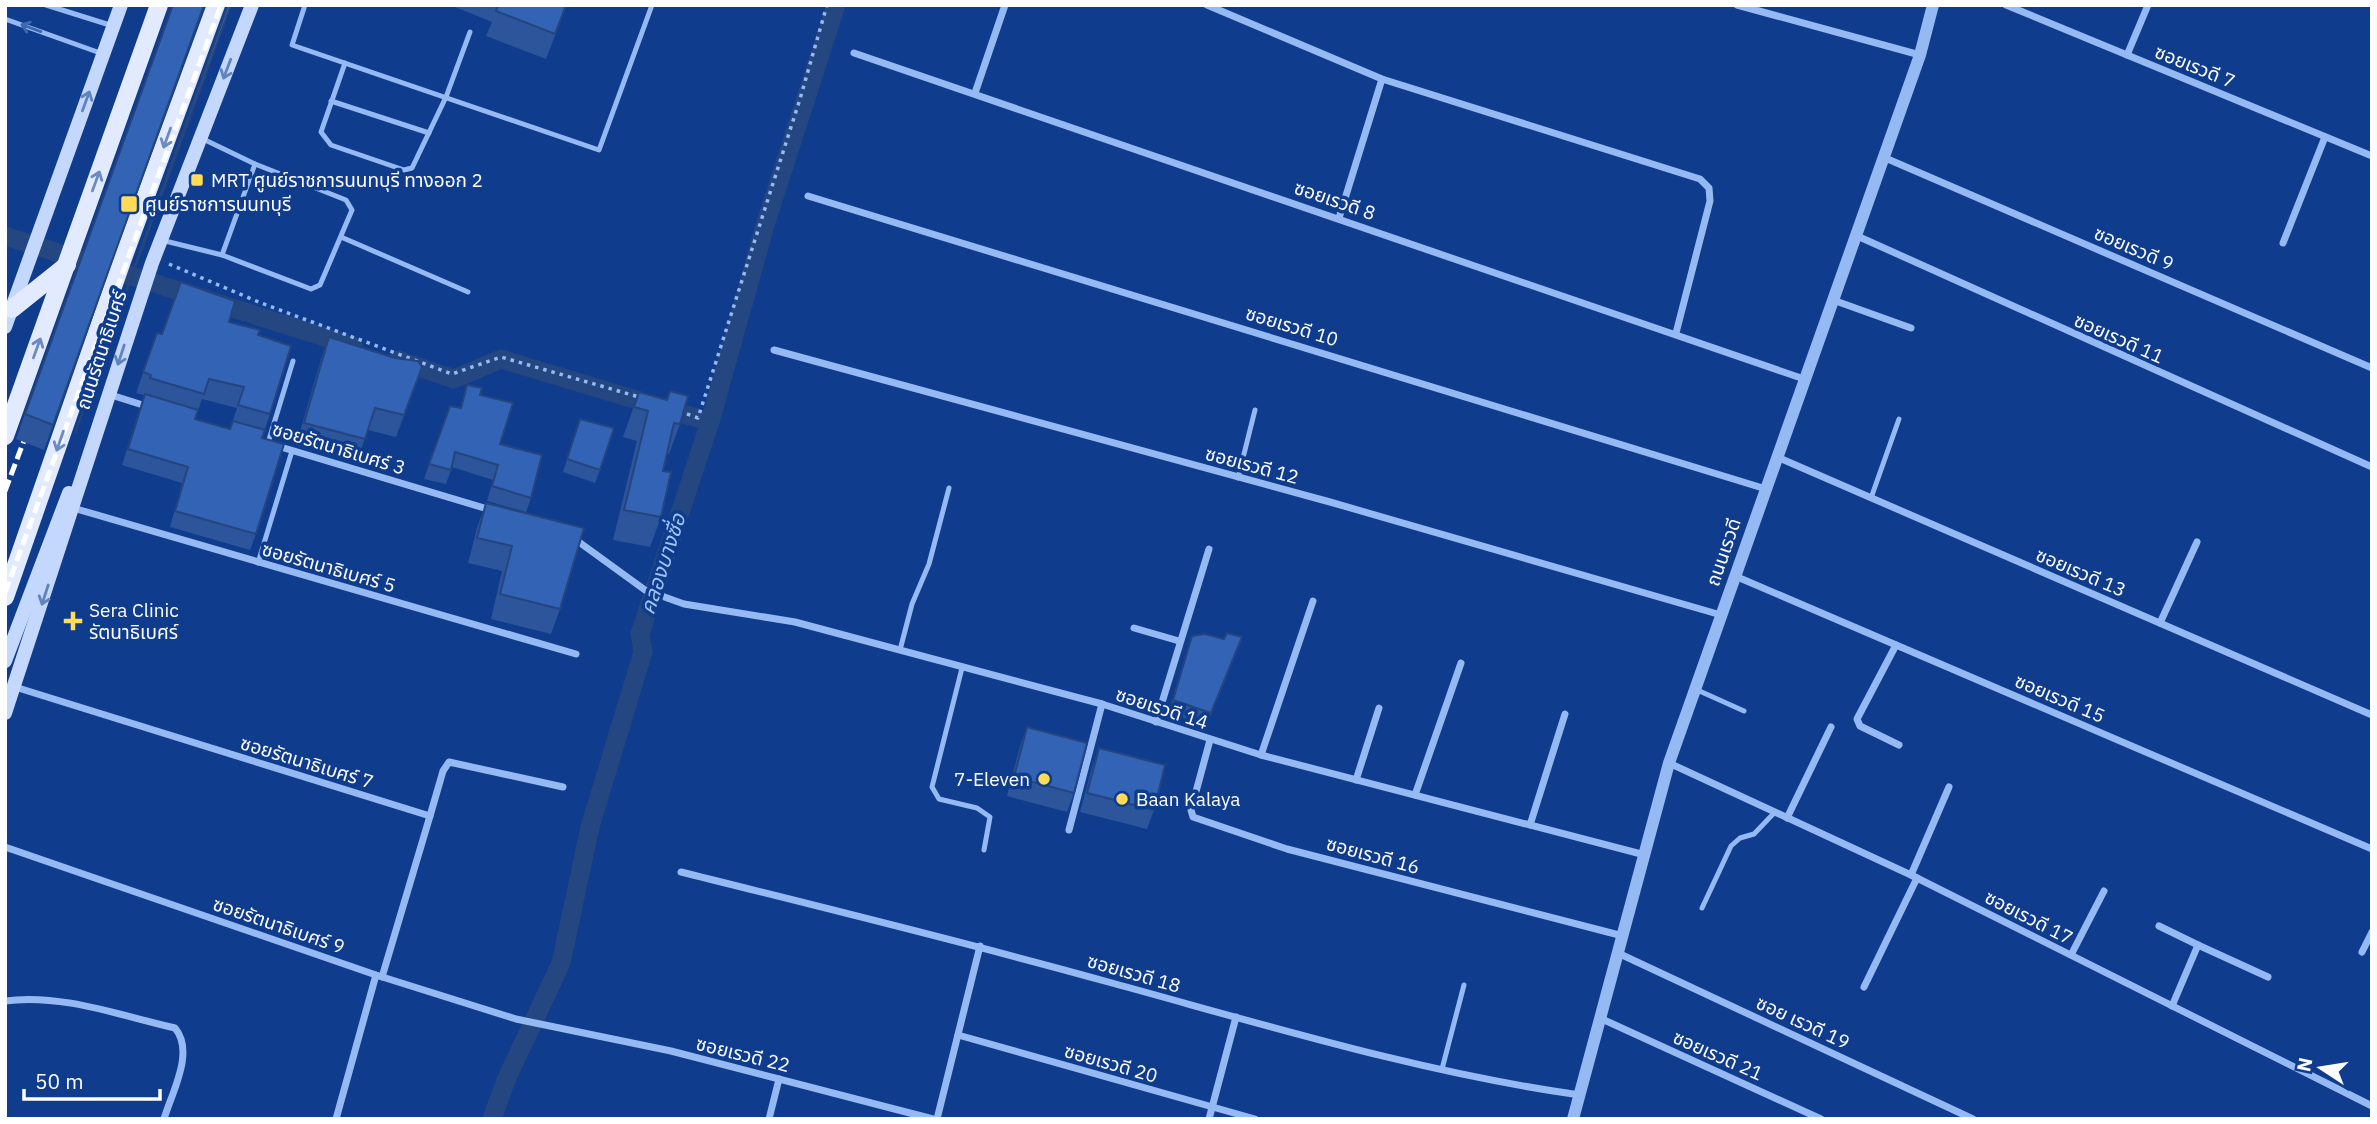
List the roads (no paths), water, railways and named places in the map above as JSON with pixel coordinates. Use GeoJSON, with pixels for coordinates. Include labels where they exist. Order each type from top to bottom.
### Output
{"type":"FeatureCollection","features":[{"type":"Feature","properties":{"kind":"main road"},"geometry":{"type":"LineString","coordinates":[[5,327],[121,5]]}},
{"type":"Feature","properties":{"kind":"main road"},"geometry":{"type":"LineString","coordinates":[[5,436],[159,5]]}},
{"type":"Feature","properties":{"kind":"main road","name":"ถนนรัตนาธิเบศร์"},"geometry":{"type":"LineString","coordinates":[[5,597],[122,261],[216,5]]}},
{"type":"Feature","properties":{"kind":"main road","name":"ถนนรัตนาธิเบศร์"},"geometry":{"type":"LineString","coordinates":[[5,713],[153,260],[252,5]]}},
{"type":"Feature","properties":{"kind":"main road"},"geometry":{"type":"LineString","coordinates":[[12,309],[70,257]]}},
{"type":"Feature","properties":{"kind":"main road"},"geometry":{"type":"LineString","coordinates":[[5,660],[79,466],[94,442]]}},
{"type":"Feature","properties":{"kind":"street"},"geometry":{"type":"LineString","coordinates":[[975,93],[1005,5]]}},
{"type":"Feature","properties":{"kind":"street"},"geometry":{"type":"LineString","coordinates":[[1207,5],[1382,79],[1700,179],[1709,188],[1710,201],[1676,333]]}},
{"type":"Feature","properties":{"kind":"street"},"geometry":{"type":"LineString","coordinates":[[1737,5],[1920,55]]}},
{"type":"Feature","properties":{"kind":"street","name":"ถนนเรวดี"},"geometry":{"type":"LineString","coordinates":[[1573,1119],[1620,954],[1669,763],[1920,55],[1933,5]]}},
{"type":"Feature","properties":{"kind":"street","name":"ซอยเรวดี 7"},"geometry":{"type":"LineString","coordinates":[[2006,5],[2372,156]]}},
{"type":"Feature","properties":{"kind":"street"},"geometry":{"type":"LineString","coordinates":[[2127,55],[2148,5]]}},
{"type":"Feature","properties":{"kind":"street","name":"ซอยเรวดี 8"},"geometry":{"type":"LineString","coordinates":[[854,53],[1804,379]]}},
{"type":"Feature","properties":{"kind":"street"},"geometry":{"type":"LineString","coordinates":[[1339,218],[1382,79]]}},
{"type":"Feature","properties":{"kind":"street"},"geometry":{"type":"LineString","coordinates":[[2283,243],[2325,137]]}},
{"type":"Feature","properties":{"kind":"street","name":"ซอยเรวดี 9"},"geometry":{"type":"LineString","coordinates":[[1883,157],[2372,368]]}},
{"type":"Feature","properties":{"kind":"street","name":"ซอยเรวดี 10"},"geometry":{"type":"LineString","coordinates":[[808,196],[1766,489]]}},
{"type":"Feature","properties":{"kind":"street","name":"ซอยเรวดี 11"},"geometry":{"type":"LineString","coordinates":[[1855,235],[2372,467]]}},
{"type":"Feature","properties":{"kind":"street"},"geometry":{"type":"LineString","coordinates":[[1832,300],[1911,328]]}},
{"type":"Feature","properties":{"kind":"street","name":"ซอยเรวดี 12"},"geometry":{"type":"LineString","coordinates":[[774,350],[1721,615]]}},
{"type":"Feature","properties":{"kind":"street"},"geometry":{"type":"LineString","coordinates":[[108,394],[162,411]]}},
{"type":"Feature","properties":{"kind":"street","name":"ซอยรัตนาธิเบศร์ 3"},"geometry":{"type":"LineString","coordinates":[[254,439],[496,512]]}},
{"type":"Feature","properties":{"kind":"street","name":"ซอยเรวดี 13"},"geometry":{"type":"LineString","coordinates":[[1777,457],[2372,715]]}},
{"type":"Feature","properties":{"kind":"street","name":"ซอยรัตนาธิเบศร์ 5"},"geometry":{"type":"LineString","coordinates":[[73,508],[576,654]]}},
{"type":"Feature","properties":{"kind":"street","name":"ซอยเรวดี 14"},"geometry":{"type":"LineString","coordinates":[[561,531],[583,543],[645,590],[667,599],[795,622],[1102,704],[1261,755],[1645,855]]}},
{"type":"Feature","properties":{"kind":"street"},"geometry":{"type":"LineString","coordinates":[[2160,623],[2197,542]]}},
{"type":"Feature","properties":{"kind":"street"},"geometry":{"type":"LineString","coordinates":[[1156,722],[1209,549]]}},
{"type":"Feature","properties":{"kind":"street","name":"ซอยเรวดี 15"},"geometry":{"type":"LineString","coordinates":[[1735,576],[2372,849]]}},
{"type":"Feature","properties":{"kind":"street"},"geometry":{"type":"LineString","coordinates":[[1261,755],[1313,601]]}},
{"type":"Feature","properties":{"kind":"street"},"geometry":{"type":"LineString","coordinates":[[1134,628],[1179,641]]}},
{"type":"Feature","properties":{"kind":"street"},"geometry":{"type":"LineString","coordinates":[[1896,645],[1857,719],[1860,726],[1899,745]]}},
{"type":"Feature","properties":{"kind":"street"},"geometry":{"type":"LineString","coordinates":[[1415,795],[1461,663]]}},
{"type":"Feature","properties":{"kind":"street","name":"ซอยรัตนาธิเบศร์ 7"},"geometry":{"type":"LineString","coordinates":[[15,687],[430,816]]}},
{"type":"Feature","properties":{"kind":"street"},"geometry":{"type":"LineString","coordinates":[[1069,830],[1102,704]]}},
{"type":"Feature","properties":{"kind":"street"},"geometry":{"type":"LineString","coordinates":[[1356,780],[1379,708]]}},
{"type":"Feature","properties":{"kind":"street"},"geometry":{"type":"LineString","coordinates":[[1530,825],[1565,714]]}},
{"type":"Feature","properties":{"kind":"street"},"geometry":{"type":"LineString","coordinates":[[1787,818],[1831,727]]}},
{"type":"Feature","properties":{"kind":"street","name":"ซอยเรวดี 16"},"geometry":{"type":"LineString","coordinates":[[1210,740],[1191,810],[1193,817],[1287,849],[1624,937]]}},
{"type":"Feature","properties":{"kind":"street"},"geometry":{"type":"LineString","coordinates":[[336,1119],[443,771],[450,762],[563,788]]}},
{"type":"Feature","properties":{"kind":"street","name":"ซอยเรวดี 17"},"geometry":{"type":"LineString","coordinates":[[1669,763],[1914,877],[2372,1106]]}},
{"type":"Feature","properties":{"kind":"street"},"geometry":{"type":"LineString","coordinates":[[1864,987],[1914,877],[1949,788]]}},
{"type":"Feature","properties":{"kind":"street","name":"ซอยรัตนาธิเบศร์ 9"},"geometry":{"type":"LineString","coordinates":[[5,847],[379,976],[516,1019],[544,1025]]}},
{"type":"Feature","properties":{"kind":"street","name":"ซอยเรวดี 18"},"geometry":{"type":"LineString","coordinates":[[681,872],[980,946],[1236,1017],[1442,1069],[1525,1088],[1581,1095]]}},
{"type":"Feature","properties":{"kind":"street"},"geometry":{"type":"LineString","coordinates":[[2071,955],[2104,891]]}},
{"type":"Feature","properties":{"kind":"street"},"geometry":{"type":"LineString","coordinates":[[2159,926],[2268,977]]}},
{"type":"Feature","properties":{"kind":"street"},"geometry":{"type":"LineString","coordinates":[[2362,952],[2372,932]]}},
{"type":"Feature","properties":{"kind":"street"},"geometry":{"type":"LineString","coordinates":[[2172,1006],[2198,945]]}},
{"type":"Feature","properties":{"kind":"street"},"geometry":{"type":"LineString","coordinates":[[935,1119],[980,946]]}},
{"type":"Feature","properties":{"kind":"street","name":"ซอย เรวดี 19"},"geometry":{"type":"LineString","coordinates":[[1620,954],[1973,1119]]}},
{"type":"Feature","properties":{"kind":"street"},"geometry":{"type":"LineString","coordinates":[[5,1001],[24,998],[66,1003],[175,1028],[184,1038],[184,1055],[164,1119]]}},
{"type":"Feature","properties":{"kind":"street"},"geometry":{"type":"LineString","coordinates":[[1209,1119],[1236,1017]]}},
{"type":"Feature","properties":{"kind":"street","name":"ซอยเรวดี 21"},"geometry":{"type":"LineString","coordinates":[[1602,1020],[1821,1119]]}},
{"type":"Feature","properties":{"kind":"street","name":"ซอยเรวดี 22"},"geometry":{"type":"LineString","coordinates":[[544,1025],[671,1051],[935,1119]]}},
{"type":"Feature","properties":{"kind":"street","name":"ซอยเรวดี 20"},"geometry":{"type":"LineString","coordinates":[[958,1035],[1255,1119]]}},
{"type":"Feature","properties":{"kind":"street"},"geometry":{"type":"LineString","coordinates":[[769,1119],[779,1079]]}},
{"type":"Feature","properties":{"kind":"lane"},"geometry":{"type":"LineString","coordinates":[[46,5],[113,26]]}},
{"type":"Feature","properties":{"kind":"lane"},"geometry":{"type":"LineString","coordinates":[[305,5],[292,45],[598,150],[652,5]]}},
{"type":"Feature","properties":{"kind":"lane"},"geometry":{"type":"LineString","coordinates":[[5,19],[103,54]]}},
{"type":"Feature","properties":{"kind":"lane"},"geometry":{"type":"LineString","coordinates":[[345,63],[321,132],[325,140],[331,145],[404,170],[412,168],[429,133],[446,97],[470,32]]}},
{"type":"Feature","properties":{"kind":"lane"},"geometry":{"type":"LineString","coordinates":[[331,101],[429,133]]}},
{"type":"Feature","properties":{"kind":"lane"},"geometry":{"type":"LineString","coordinates":[[161,240],[222,255],[311,289],[320,285],[352,210],[350,204],[255,164],[200,137]]}},
{"type":"Feature","properties":{"kind":"lane"},"geometry":{"type":"LineString","coordinates":[[222,255],[255,164]]}},
{"type":"Feature","properties":{"kind":"lane"},"geometry":{"type":"LineString","coordinates":[[341,237],[468,292]]}},
{"type":"Feature","properties":{"kind":"lane"},"geometry":{"type":"LineString","coordinates":[[268,443],[293,361]]}},
{"type":"Feature","properties":{"kind":"lane"},"geometry":{"type":"LineString","coordinates":[[1238,478],[1255,410]]}},
{"type":"Feature","properties":{"kind":"lane"},"geometry":{"type":"LineString","coordinates":[[1871,498],[1899,419]]}},
{"type":"Feature","properties":{"kind":"lane"},"geometry":{"type":"LineString","coordinates":[[258,563],[292,451]]}},
{"type":"Feature","properties":{"kind":"lane"},"geometry":{"type":"LineString","coordinates":[[900,650],[912,604],[929,564],[949,488]]}},
{"type":"Feature","properties":{"kind":"lane"},"geometry":{"type":"LineString","coordinates":[[962,668],[932,787],[939,799],[977,808],[990,817],[984,850]]}},
{"type":"Feature","properties":{"kind":"lane"},"geometry":{"type":"LineString","coordinates":[[1695,689],[1744,711]]}},
{"type":"Feature","properties":{"kind":"lane"},"geometry":{"type":"LineString","coordinates":[[1702,908],[1731,846],[1740,838],[1754,834],[1775,813]]}},
{"type":"Feature","properties":{"kind":"lane"},"geometry":{"type":"LineString","coordinates":[[1442,1069],[1464,985]]}},
{"type":"Feature","properties":{"kind":"waterway","name":"คลองบางซื่อ"},"geometry":{"type":"LineString","coordinates":[[492,1119],[506,1080],[561,963],[590,827],[643,652],[640,634],[710,422],[766,222],[836,5]]}},
{"type":"Feature","properties":{"kind":"waterway"},"geometry":{"type":"LineString","coordinates":[[5,236],[353,346]]}},
{"type":"Feature","properties":{"kind":"waterway"},"geometry":{"type":"LineString","coordinates":[[398,360],[454,379],[501,359],[710,422]]}},
{"type":"Feature","properties":{"kind":"railway"},"geometry":{"type":"LineString","coordinates":[[5,593],[221,5]]}},
{"type":"Feature","properties":{"kind":"railway"},"geometry":{"type":"LineString","coordinates":[[5,491],[31,422]]}},
{"type":"Feature","properties":{"kind":"place","name":"MRT ศูนย์ราชการนนทบุรี ทางออก 2"},"geometry":{"type":"Point","coordinates":[197,180]}},
{"type":"Feature","properties":{"kind":"place","name":"ศูนย์ราชการนนทบุรี"},"geometry":{"type":"Point","coordinates":[129,204]}},
{"type":"Feature","properties":{"kind":"place","name":"Sera Clinic รัตนาธิเบศร์"},"geometry":{"type":"Point","coordinates":[73,621]}},
{"type":"Feature","properties":{"kind":"place","name":"7-Eleven"},"geometry":{"type":"Point","coordinates":[1044,779]}},
{"type":"Feature","properties":{"kind":"place","name":"Baan Kalaya"},"geometry":{"type":"Point","coordinates":[1122,799]}}]}
